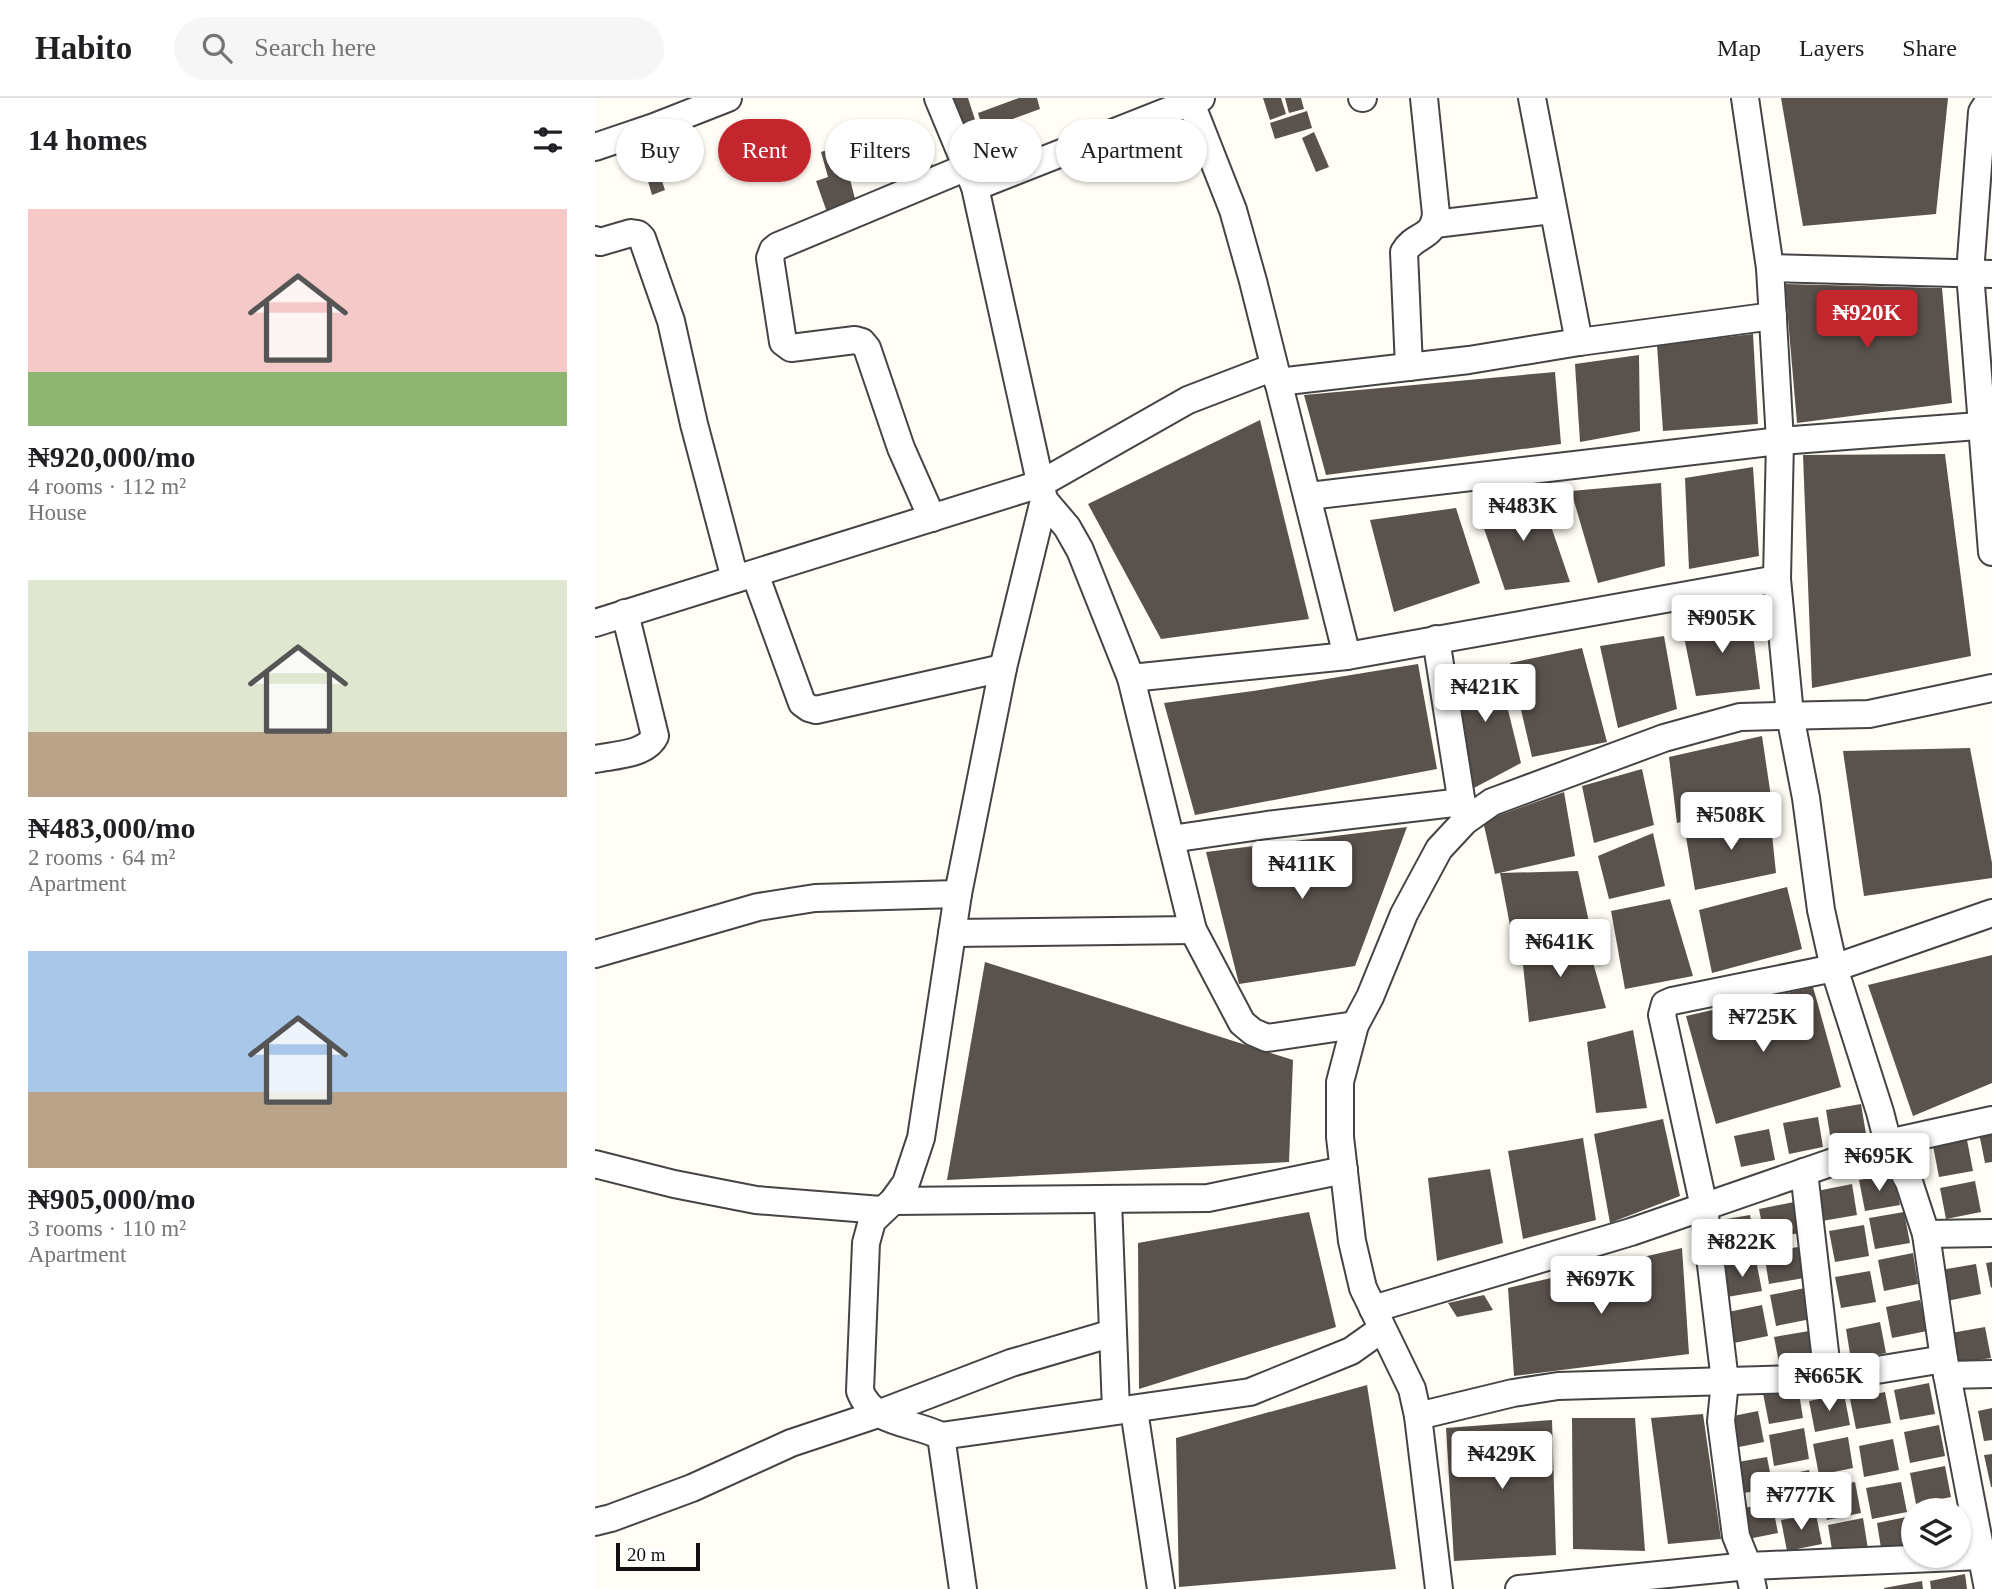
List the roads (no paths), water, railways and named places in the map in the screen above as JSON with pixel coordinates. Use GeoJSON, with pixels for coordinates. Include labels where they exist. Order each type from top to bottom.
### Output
{"type":"FeatureCollection","features":[{"type":"Feature","properties":{"kind":"street"},"geometry":{"type":"LineString","coordinates":[[595,147],[728,98]]}},
{"type":"Feature","properties":{"kind":"street"},"geometry":{"type":"LineString","coordinates":[[938,98],[949,124]]}},
{"type":"Feature","properties":{"kind":"street"},"geometry":{"type":"LineString","coordinates":[[1409,367],[1404,252],[1409,243],[1430,233],[1436,214],[1424,98]]}},
{"type":"Feature","properties":{"kind":"street"},"geometry":{"type":"LineString","coordinates":[[1532,98],[1579,342]]}},
{"type":"Feature","properties":{"kind":"street"},"geometry":{"type":"LineString","coordinates":[[1745,98],[1770,268],[1780,441],[1777,579],[1790,715],[1806,798],[1821,910],[1834,968],[1888,1143],[1909,1182],[1926,1234],[1946,1367],[1988,1589]]}},
{"type":"Feature","properties":{"kind":"street"},"geometry":{"type":"LineString","coordinates":[[1042,152],[1193,99],[1233,210],[1254,281],[1347,656]]}},
{"type":"Feature","properties":{"kind":"street"},"geometry":{"type":"LineString","coordinates":[[1992,103],[1987,104],[1982,112],[1981,273],[1992,552]]}},
{"type":"Feature","properties":{"kind":"street"},"geometry":{"type":"LineString","coordinates":[[932,518],[901,448],[867,348],[862,342],[855,340],[791,348],[786,346],[783,342],[770,258],[778,246],[957,182]]}},
{"type":"Feature","properties":{"kind":"street"},"geometry":{"type":"LineString","coordinates":[[972,182],[1042,492],[1080,551],[1131,678],[1193,930],[1242,1023],[1253,1032],[1267,1038],[1355,1025]]}},
{"type":"Feature","properties":{"kind":"street"},"geometry":{"type":"LineString","coordinates":[[1435,224],[1552,210]]}},
{"type":"Feature","properties":{"kind":"street"},"geometry":{"type":"LineString","coordinates":[[595,240],[600,242],[631,233],[642,238],[671,321],[694,424],[745,577],[802,703],[816,710],[1003,668]]}},
{"type":"Feature","properties":{"kind":"street"},"geometry":{"type":"LineString","coordinates":[[1770,268],[1981,273]]}},
{"type":"Feature","properties":{"kind":"street"},"geometry":{"type":"LineString","coordinates":[[595,623],[932,518],[1042,492],[1188,400],[1276,375],[1409,367],[1469,360],[1773,316]]}},
{"type":"Feature","properties":{"kind":"street"},"geometry":{"type":"LineString","coordinates":[[1309,496],[1780,441],[1986,425]]}},
{"type":"Feature","properties":{"kind":"street"},"geometry":{"type":"LineString","coordinates":[[1042,492],[1003,668],[958,894],[921,1138],[906,1183],[872,1221],[866,1243],[860,1391],[864,1402],[878,1415],[941,1436],[1250,1392],[1351,1351],[1378,1319],[1888,1143],[1992,1120]]}},
{"type":"Feature","properties":{"kind":"street"},"geometry":{"type":"LineString","coordinates":[[1131,678],[1347,656],[1777,579]]}},
{"type":"Feature","properties":{"kind":"street"},"geometry":{"type":"LineString","coordinates":[[595,759],[642,749],[651,744],[655,736],[625,613]]}},
{"type":"Feature","properties":{"kind":"street"},"geometry":{"type":"LineString","coordinates":[[1436,639],[1463,812],[1439,849],[1410,903],[1370,997],[1355,1025],[1339,1082],[1340,1137],[1352,1241],[1363,1288],[1412,1389],[1418,1416],[1439,1589]]}},
{"type":"Feature","properties":{"kind":"street"},"geometry":{"type":"LineString","coordinates":[[1171,839],[1267,825],[1463,812],[1664,738],[1740,717],[1869,714],[1992,688]]}},
{"type":"Feature","properties":{"kind":"street"},"geometry":{"type":"LineString","coordinates":[[595,954],[758,907],[815,898],[958,894]]}},
{"type":"Feature","properties":{"kind":"street"},"geometry":{"type":"LineString","coordinates":[[1750,1578],[1736,1536],[1723,1434],[1721,1408],[1725,1381],[1704,1207],[1662,1015],[1665,1004],[1834,968],[1992,913]]}},
{"type":"Feature","properties":{"kind":"street"},"geometry":{"type":"LineString","coordinates":[[952,933],[1193,930]]}},
{"type":"Feature","properties":{"kind":"street"},"geometry":{"type":"LineString","coordinates":[[595,1164],[674,1184],[756,1200],[887,1206],[1208,1198],[1344,1170]]}},
{"type":"Feature","properties":{"kind":"street"},"geometry":{"type":"LineString","coordinates":[[1804,1172],[1828,1378]]}},
{"type":"Feature","properties":{"kind":"street"},"geometry":{"type":"LineString","coordinates":[[1108,1200],[1113,1333],[1125,1410],[1161,1589]]}},
{"type":"Feature","properties":{"kind":"street"},"geometry":{"type":"LineString","coordinates":[[1926,1234],[1992,1233]]}},
{"type":"Feature","properties":{"kind":"street"},"geometry":{"type":"LineString","coordinates":[[595,1522],[692,1488],[790,1443],[878,1415],[1011,1363],[1113,1333]]}},
{"type":"Feature","properties":{"kind":"street"},"geometry":{"type":"LineString","coordinates":[[1418,1416],[1513,1393],[1559,1386],[1828,1378],[1946,1367],[1992,1374]]}},
{"type":"Feature","properties":{"kind":"street"},"geometry":{"type":"LineString","coordinates":[[941,1436],[963,1589]]}},
{"type":"Feature","properties":{"kind":"street"},"geometry":{"type":"LineString","coordinates":[[1519,1589],[1750,1578],[1981,1556]]}}]}
